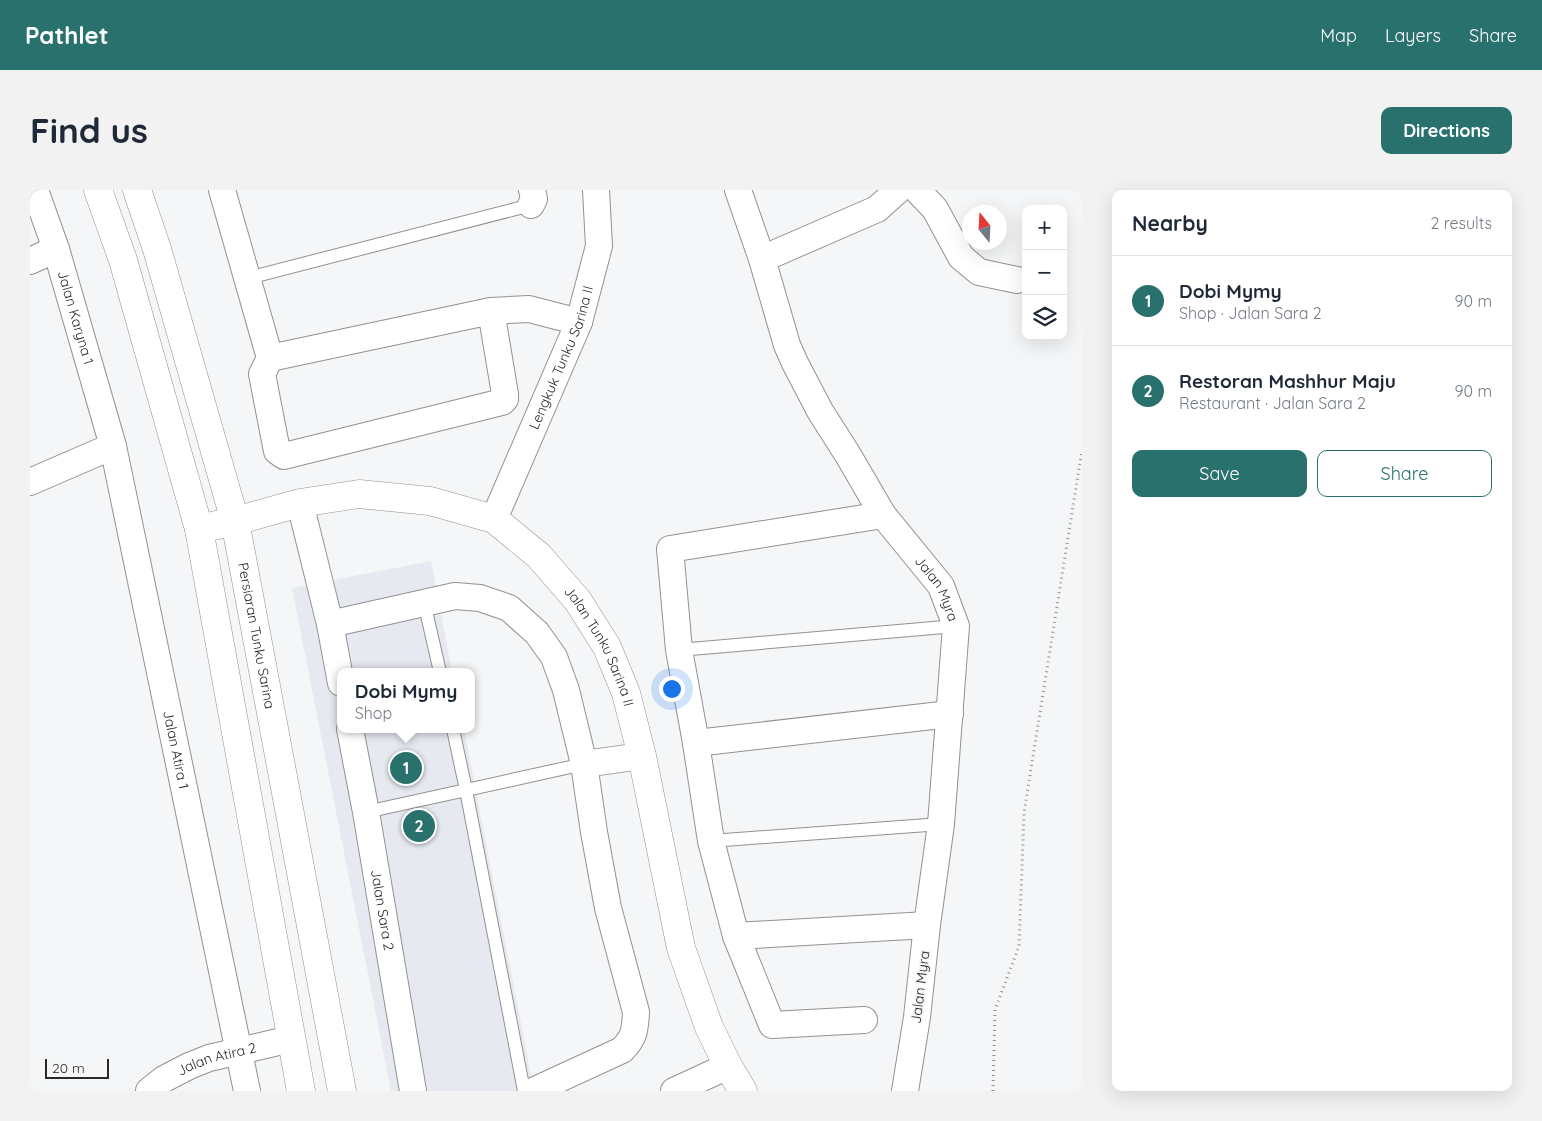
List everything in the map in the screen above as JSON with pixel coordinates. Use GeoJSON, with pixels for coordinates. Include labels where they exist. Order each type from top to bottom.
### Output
{"type":"FeatureCollection","features":[{"type":"Feature","properties":{"kind":"street","name":"Jalan Karyna 1"},"geometry":{"type":"LineString","coordinates":[[35,190],[56,249],[113,446]]}},
{"type":"Feature","properties":{"kind":"street"},"geometry":{"type":"LineString","coordinates":[[98,190],[124,260],[199,529],[301,1091]]}},
{"type":"Feature","properties":{"kind":"street","name":"Persiaran Tunku Sarina"},"geometry":{"type":"LineString","coordinates":[[136,190],[157,249],[235,522],[342,1091]]}},
{"type":"Feature","properties":{"kind":"street","name":"Lengkuk Tunku Sarina II"},"geometry":{"type":"LineString","coordinates":[[494,519],[579,322],[599,246],[596,190]]}},
{"type":"Feature","properties":{"kind":"street","name":"Jalan Myra"},"geometry":{"type":"LineString","coordinates":[[738,190],[762,259],[787,345],[795,363],[820,411],[883,516],[941,586],[956,626],[941,824],[917,1017],[905,1091]]}},
{"type":"Feature","properties":{"kind":"street"},"geometry":{"type":"LineString","coordinates":[[762,259],[876,208],[898,190]]}},
{"type":"Feature","properties":{"kind":"street"},"geometry":{"type":"LineString","coordinates":[[917,190],[935,209],[961,257],[979,272],[1017,280]]}},
{"type":"Feature","properties":{"kind":"street"},"geometry":{"type":"LineString","coordinates":[[225,191],[270,358],[262,374],[277,451],[284,456],[502,402],[505,399],[505,394],[491,311]]}},
{"type":"Feature","properties":{"kind":"street"},"geometry":{"type":"LineString","coordinates":[[30,261],[56,249]]}},
{"type":"Feature","properties":{"kind":"street"},"geometry":{"type":"LineString","coordinates":[[270,358],[491,311],[529,309],[579,322]]}},
{"type":"Feature","properties":{"kind":"street"},"geometry":{"type":"LineString","coordinates":[[30,482],[113,446]]}},
{"type":"Feature","properties":{"kind":"street","name":"Jalan Atira 1"},"geometry":{"type":"LineString","coordinates":[[113,446],[246,1091]]}},
{"type":"Feature","properties":{"kind":"street","name":"Jalan Tunku Sarina II"},"geometry":{"type":"LineString","coordinates":[[199,529],[235,522],[300,503],[358,494],[430,501],[494,519],[539,556],[578,601],[607,647],[626,692],[642,756],[681,948],[709,1027],[728,1066],[743,1091]]}},
{"type":"Feature","properties":{"kind":"street"},"geometry":{"type":"LineString","coordinates":[[300,503],[330,624],[338,668]]}},
{"type":"Feature","properties":{"kind":"street"},"geometry":{"type":"LineString","coordinates":[[864,1020],[772,1025],[736,936],[711,840],[679,650],[670,549],[883,516]]}},
{"type":"Feature","properties":{"kind":"street"},"geometry":{"type":"LineString","coordinates":[[330,624],[455,596],[480,598],[509,608],[537,634],[554,657],[566,690],[584,764],[608,908],[636,1012],[636,1028],[631,1041],[622,1050],[534,1091]]}},
{"type":"Feature","properties":{"kind":"street"},"geometry":{"type":"LineString","coordinates":[[696,742],[950,714]]}},
{"type":"Feature","properties":{"kind":"street","name":"Jalan Sara 2"},"geometry":{"type":"LineString","coordinates":[[351,733],[413,1091]]}},
{"type":"Feature","properties":{"kind":"street"},"geometry":{"type":"LineString","coordinates":[[584,764],[642,756]]}},
{"type":"Feature","properties":{"kind":"street"},"geometry":{"type":"LineString","coordinates":[[736,936],[927,925]]}},
{"type":"Feature","properties":{"kind":"street","name":"Jalan Atira 2"},"geometry":{"type":"LineString","coordinates":[[149,1091],[164,1079],[188,1066],[209,1058],[291,1039]]}},
{"type":"Feature","properties":{"kind":"street"},"geometry":{"type":"LineString","coordinates":[[674,1091],[728,1066]]}},
{"type":"Feature","properties":{"kind":"lane"},"geometry":{"type":"LineString","coordinates":[[248,278],[532,198]]}},
{"type":"Feature","properties":{"kind":"lane"},"geometry":{"type":"LineString","coordinates":[[424,602],[439,668]]}},
{"type":"Feature","properties":{"kind":"lane"},"geometry":{"type":"LineString","coordinates":[[679,650],[956,626]]}},
{"type":"Feature","properties":{"kind":"lane"},"geometry":{"type":"LineString","coordinates":[[454,733],[524,1091]]}},
{"type":"Feature","properties":{"kind":"lane"},"geometry":{"type":"LineString","coordinates":[[366,812],[584,764]]}},
{"type":"Feature","properties":{"kind":"lane"},"geometry":{"type":"LineString","coordinates":[[711,840],[941,824]]}},
{"type":"Feature","properties":{"kind":"path"},"geometry":{"type":"LineString","coordinates":[[993,1091],[994,1010],[1019,946],[1024,813],[1082,450]]}},
{"type":"Feature","properties":{"kind":"shaded area"},"geometry":{"type":"Polygon","coordinates":[[[431,561],[451,668],[337,668],[337,733],[465,733],[534,1091],[391,1091],[292,588],[431,561]]]}},
{"type":"Feature","properties":{"kind":"place","name":"Dobi Mymy"},"geometry":{"type":"Point","coordinates":[406,768]}},
{"type":"Feature","properties":{"kind":"place","name":"Restoran Mashhur Maju"},"geometry":{"type":"Point","coordinates":[419,826]}}]}
